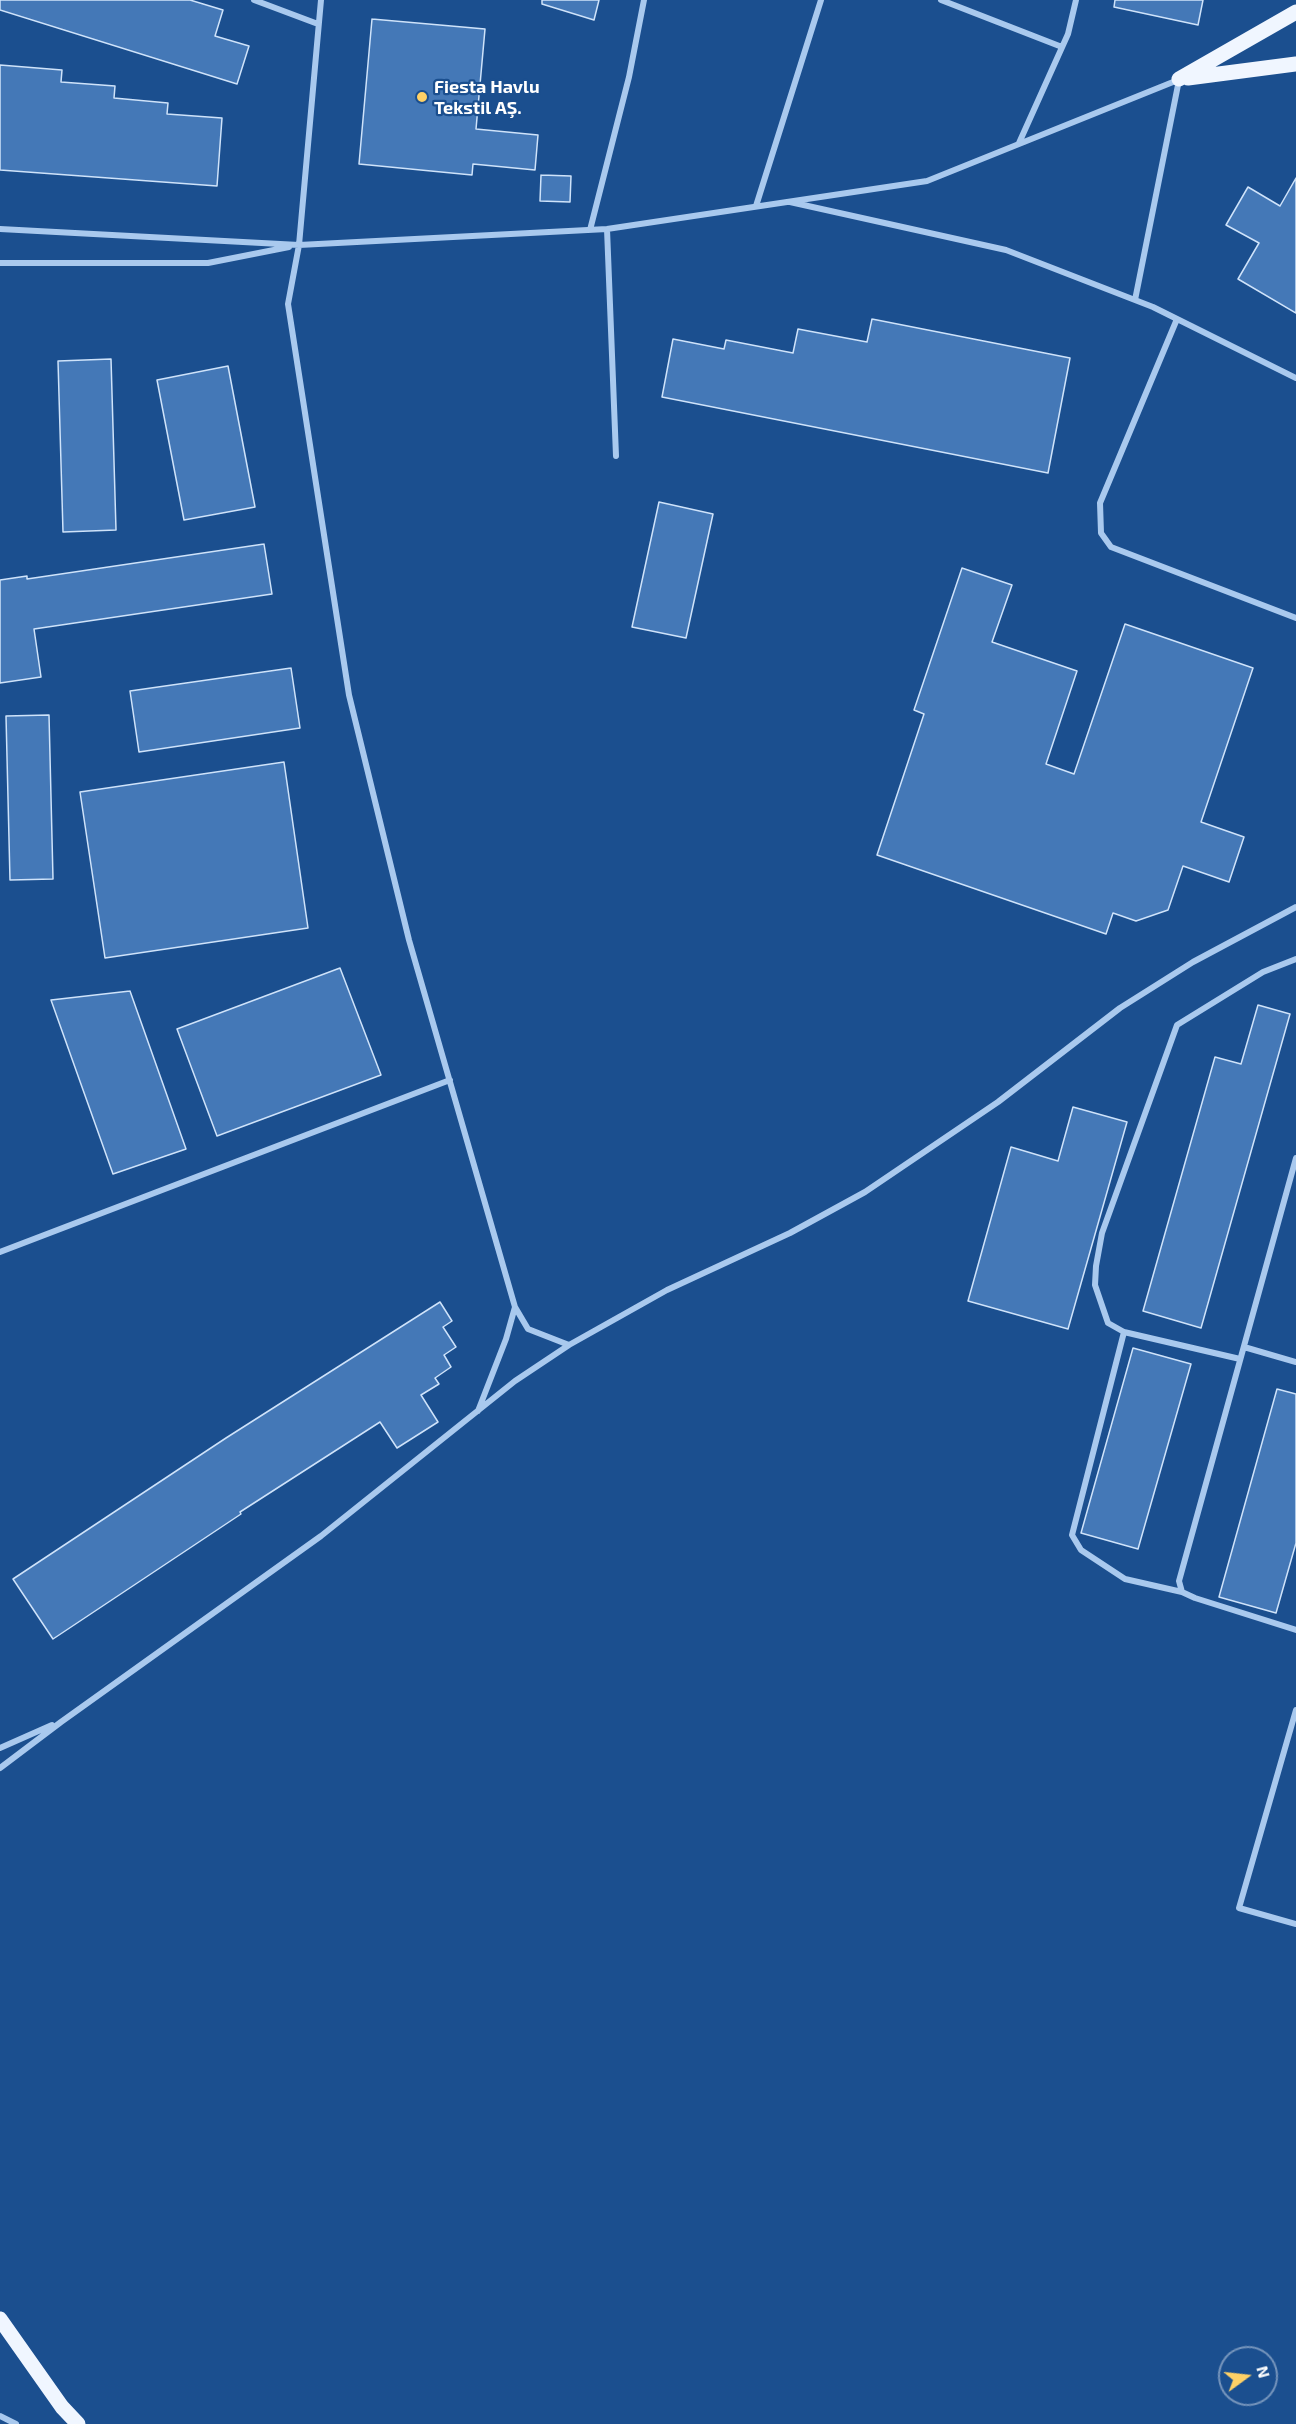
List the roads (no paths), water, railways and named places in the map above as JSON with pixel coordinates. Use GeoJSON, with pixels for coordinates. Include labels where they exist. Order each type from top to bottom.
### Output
{"type":"FeatureCollection","features":[{"type":"Feature","properties":{"kind":"main road"},"geometry":{"type":"LineString","coordinates":[[1179,79],[1296,12]]}},
{"type":"Feature","properties":{"kind":"main road"},"geometry":{"type":"LineString","coordinates":[[1179,79],[1296,64]]}},
{"type":"Feature","properties":{"kind":"main road"},"geometry":{"type":"LineString","coordinates":[[0,2319],[62,2408],[78,2424]]}},
{"type":"Feature","properties":{"kind":"street"},"geometry":{"type":"LineString","coordinates":[[254,0],[318,24]]}},
{"type":"Feature","properties":{"kind":"street"},"geometry":{"type":"LineString","coordinates":[[321,0],[299,245],[288,304],[349,695],[409,940],[514,1307],[528,1329],[569,1345]]}},
{"type":"Feature","properties":{"kind":"street"},"geometry":{"type":"LineString","coordinates":[[590,230],[629,77],[644,0]]}},
{"type":"Feature","properties":{"kind":"street"},"geometry":{"type":"LineString","coordinates":[[756,206],[821,0]]}},
{"type":"Feature","properties":{"kind":"street"},"geometry":{"type":"LineString","coordinates":[[941,0],[1062,47]]}},
{"type":"Feature","properties":{"kind":"street"},"geometry":{"type":"LineString","coordinates":[[1019,143],[1068,34],[1076,0]]}},
{"type":"Feature","properties":{"kind":"street"},"geometry":{"type":"LineString","coordinates":[[0,229],[299,245],[607,229],[927,181],[1179,79]]}},
{"type":"Feature","properties":{"kind":"street"},"geometry":{"type":"LineString","coordinates":[[1135,300],[1179,79]]}},
{"type":"Feature","properties":{"kind":"street"},"geometry":{"type":"LineString","coordinates":[[787,202],[1006,250],[1135,300],[1296,378]]}},
{"type":"Feature","properties":{"kind":"street"},"geometry":{"type":"LineString","coordinates":[[607,229],[616,456]]}},
{"type":"Feature","properties":{"kind":"street"},"geometry":{"type":"LineString","coordinates":[[0,263],[208,263],[299,245]]}},
{"type":"Feature","properties":{"kind":"street"},"geometry":{"type":"LineString","coordinates":[[1177,319],[1100,502],[1101,533],[1111,547],[1296,618]]}},
{"type":"Feature","properties":{"kind":"street"},"geometry":{"type":"LineString","coordinates":[[0,1768],[321,1536],[515,1381],[569,1345],[667,1290],[790,1233],[865,1192],[998,1102],[1120,1008],[1193,962],[1296,907]]}},
{"type":"Feature","properties":{"kind":"street"},"geometry":{"type":"LineString","coordinates":[[1240,1359],[1124,1332],[1108,1323],[1095,1285],[1096,1266],[1102,1233],[1177,1025],[1263,972],[1296,959]]}},
{"type":"Feature","properties":{"kind":"street"},"geometry":{"type":"LineString","coordinates":[[0,1252],[450,1080]]}},
{"type":"Feature","properties":{"kind":"street"},"geometry":{"type":"LineString","coordinates":[[1182,1592],[1179,1581],[1296,1158]]}},
{"type":"Feature","properties":{"kind":"street"},"geometry":{"type":"LineString","coordinates":[[477,1412],[506,1340],[514,1307]]}},
{"type":"Feature","properties":{"kind":"street"},"geometry":{"type":"LineString","coordinates":[[1124,1332],[1072,1535],[1081,1550],[1125,1579],[1182,1592],[1296,1630]]}},
{"type":"Feature","properties":{"kind":"street"},"geometry":{"type":"LineString","coordinates":[[1244,1347],[1296,1362]]}},
{"type":"Feature","properties":{"kind":"street"},"geometry":{"type":"LineString","coordinates":[[1296,1710],[1239,1908],[1296,1924]]}},
{"type":"Feature","properties":{"kind":"street"},"geometry":{"type":"LineString","coordinates":[[0,1748],[61,1722]]}},
{"type":"Feature","properties":{"kind":"street"},"geometry":{"type":"LineString","coordinates":[[0,2416],[16,2424]]}},
{"type":"Feature","properties":{"kind":"place","name":"Fiesta Havlu Tekstil AŞ."},"geometry":{"type":"Point","coordinates":[422,97]}}]}
